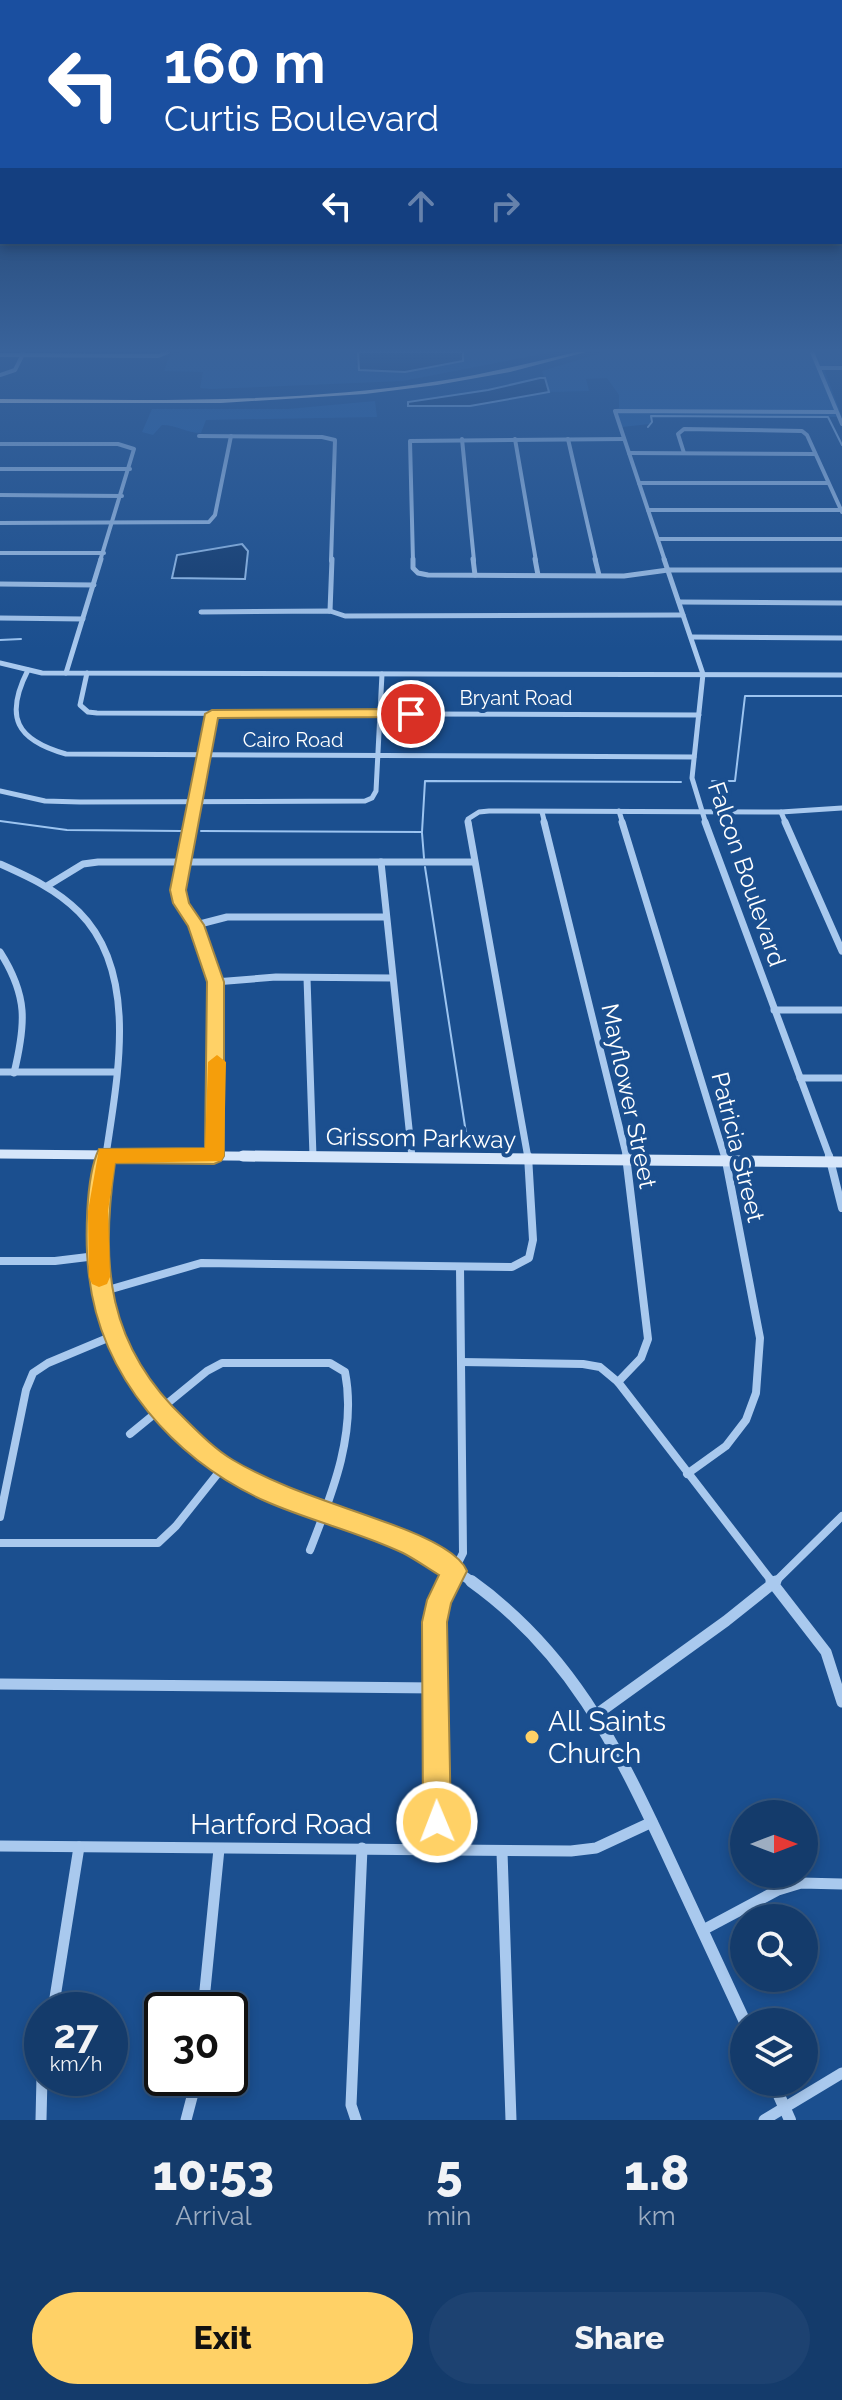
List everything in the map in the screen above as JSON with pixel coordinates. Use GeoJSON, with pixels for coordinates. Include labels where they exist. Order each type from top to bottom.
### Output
{"type":"FeatureCollection","features":[{"type":"Feature","properties":{"kind":"main road","name":"Grissom Parkway"},"geometry":{"type":"LineString","coordinates":[[0,1154],[836,1162]]}},
{"type":"Feature","properties":{"kind":"street"},"geometry":{"type":"LineString","coordinates":[[66,673],[134,451]]}},
{"type":"Feature","properties":{"kind":"street"},"geometry":{"type":"LineString","coordinates":[[0,523],[197,523],[212,519],[228,451]]}},
{"type":"Feature","properties":{"kind":"street"},"geometry":{"type":"LineString","coordinates":[[330,611],[335,451]]}},
{"type":"Feature","properties":{"kind":"street"},"geometry":{"type":"LineString","coordinates":[[408,451],[413,568],[418,573],[599,575],[668,570],[842,570]]}},
{"type":"Feature","properties":{"kind":"street"},"geometry":{"type":"LineString","coordinates":[[463,451],[475,575]]}},
{"type":"Feature","properties":{"kind":"street"},"geometry":{"type":"LineString","coordinates":[[517,451],[538,575]]}},
{"type":"Feature","properties":{"kind":"street"},"geometry":{"type":"LineString","coordinates":[[571,451],[599,575]]}},
{"type":"Feature","properties":{"kind":"street"},"geometry":{"type":"LineString","coordinates":[[648,510],[842,511],[814,451]]}},
{"type":"Feature","properties":{"kind":"street"},"geometry":{"type":"LineString","coordinates":[[629,453],[815,454]]}},
{"type":"Feature","properties":{"kind":"street","name":"Falcon Boulevard"},"geometry":{"type":"LineString","coordinates":[[629,453],[703,674],[694,757],[694,792],[800,1078],[836,1162],[842,1208]]}},
{"type":"Feature","properties":{"kind":"street"},"geometry":{"type":"LineString","coordinates":[[0,469],[130,469]]}},
{"type":"Feature","properties":{"kind":"street"},"geometry":{"type":"LineString","coordinates":[[639,483],[828,483]]}},
{"type":"Feature","properties":{"kind":"street"},"geometry":{"type":"LineString","coordinates":[[0,495],[122,496]]}},
{"type":"Feature","properties":{"kind":"street"},"geometry":{"type":"LineString","coordinates":[[658,539],[842,539]]}},
{"type":"Feature","properties":{"kind":"street"},"geometry":{"type":"LineString","coordinates":[[0,553],[104,553]]}},
{"type":"Feature","properties":{"kind":"street"},"geometry":{"type":"LineString","coordinates":[[0,584],[94,585]]}},
{"type":"Feature","properties":{"kind":"street"},"geometry":{"type":"LineString","coordinates":[[679,602],[842,603]]}},
{"type":"Feature","properties":{"kind":"street"},"geometry":{"type":"LineString","coordinates":[[201,612],[330,611],[345,616],[684,617]]}},
{"type":"Feature","properties":{"kind":"street"},"geometry":{"type":"LineString","coordinates":[[0,618],[83,619]]}},
{"type":"Feature","properties":{"kind":"street"},"geometry":{"type":"LineString","coordinates":[[691,637],[842,638]]}},
{"type":"Feature","properties":{"kind":"street"},"geometry":{"type":"LineString","coordinates":[[0,663],[28,670],[66,673],[842,675]]}},
{"type":"Feature","properties":{"kind":"street","name":"Cairo Road"},"geometry":{"type":"LineString","coordinates":[[28,670],[16,682],[8,711],[16,732],[36,746],[66,754],[694,757]]}},
{"type":"Feature","properties":{"kind":"street","name":"Bryant Road"},"geometry":{"type":"LineString","coordinates":[[87,673],[79,699],[80,705],[88,712],[699,715]]}},
{"type":"Feature","properties":{"kind":"street"},"geometry":{"type":"LineString","coordinates":[[0,791],[45,801],[357,803],[372,798],[376,791],[382,674]]}},
{"type":"Feature","properties":{"kind":"street"},"geometry":{"type":"LineString","coordinates":[[212,714],[178,890],[181,903],[196,925],[215,982],[214,1156]]}},
{"type":"Feature","properties":{"kind":"street"},"geometry":{"type":"LineString","coordinates":[[101,1292],[201,1263],[512,1267],[529,1258],[533,1240],[528,1159],[473,862],[467,824],[472,815],[489,811],[781,812],[842,808]]}},
{"type":"Feature","properties":{"kind":"street","name":"Patricia Street"},"geometry":{"type":"LineString","coordinates":[[619,811],[726,1161],[760,1338],[756,1393],[746,1420],[726,1446],[687,1474]]}},
{"type":"Feature","properties":{"kind":"street","name":"Mayflower Street"},"geometry":{"type":"LineString","coordinates":[[542,812],[627,1160],[648,1339],[638,1364],[618,1382]]}},
{"type":"Feature","properties":{"kind":"street"},"geometry":{"type":"LineString","coordinates":[[781,812],[842,951]]}},
{"type":"Feature","properties":{"kind":"street"},"geometry":{"type":"LineString","coordinates":[[381,862],[412,1157]]}},
{"type":"Feature","properties":{"kind":"street"},"geometry":{"type":"LineString","coordinates":[[47,886],[83,864],[473,862]]}},
{"type":"Feature","properties":{"kind":"street"},"geometry":{"type":"LineString","coordinates":[[0,864],[47,886],[77,911],[97,933],[110,956],[118,987],[120,1021],[98,1211],[96,1256],[101,1292],[115,1335],[134,1376],[159,1410],[223,1467],[324,1513],[411,1544],[501,1604],[548,1647],[597,1714],[652,1822],[739,2008]]}},
{"type":"Feature","properties":{"kind":"street"},"geometry":{"type":"LineString","coordinates":[[196,925],[227,917],[386,917]]}},
{"type":"Feature","properties":{"kind":"street"},"geometry":{"type":"LineString","coordinates":[[0,952],[21,989],[26,1012],[24,1035],[14,1073]]}},
{"type":"Feature","properties":{"kind":"street"},"geometry":{"type":"LineString","coordinates":[[215,982],[246,978],[392,978]]}},
{"type":"Feature","properties":{"kind":"street"},"geometry":{"type":"LineString","coordinates":[[307,978],[313,1156]]}},
{"type":"Feature","properties":{"kind":"street"},"geometry":{"type":"LineString","coordinates":[[774,1010],[842,1010]]}},
{"type":"Feature","properties":{"kind":"street"},"geometry":{"type":"LineString","coordinates":[[0,1072],[115,1072]]}},
{"type":"Feature","properties":{"kind":"street"},"geometry":{"type":"LineString","coordinates":[[800,1078],[842,1078]]}},
{"type":"Feature","properties":{"kind":"street"},"geometry":{"type":"LineString","coordinates":[[0,1261],[55,1261],[96,1256]]}},
{"type":"Feature","properties":{"kind":"street"},"geometry":{"type":"LineString","coordinates":[[437,1849],[435,1622],[439,1600],[463,1553],[460,1267]]}},
{"type":"Feature","properties":{"kind":"street"},"geometry":{"type":"LineString","coordinates":[[0,1517],[26,1390],[33,1373],[48,1363],[115,1335]]}},
{"type":"Feature","properties":{"kind":"street"},"geometry":{"type":"LineString","coordinates":[[461,1362],[583,1364],[600,1367],[618,1382],[826,1652],[842,1702]]}},
{"type":"Feature","properties":{"kind":"street"},"geometry":{"type":"LineString","coordinates":[[130,1434],[207,1371],[222,1363],[330,1363],[345,1372],[349,1385],[344,1444],[310,1550]]}},
{"type":"Feature","properties":{"kind":"street"},"geometry":{"type":"LineString","coordinates":[[0,1543],[158,1543],[176,1526],[223,1467]]}},
{"type":"Feature","properties":{"kind":"street"},"geometry":{"type":"LineString","coordinates":[[597,1714],[774,1585],[810,1553],[842,1516]]}},
{"type":"Feature","properties":{"kind":"street"},"geometry":{"type":"LineString","coordinates":[[0,1684],[436,1688]]}},
{"type":"Feature","properties":{"kind":"street","name":"Hartford Road"},"geometry":{"type":"LineString","coordinates":[[0,1846],[571,1851],[596,1848],[652,1822]]}},
{"type":"Feature","properties":{"kind":"street"},"geometry":{"type":"LineString","coordinates":[[56,1992],[79,1847]]}},
{"type":"Feature","properties":{"kind":"street"},"geometry":{"type":"LineString","coordinates":[[356,2120],[351,2105],[362,1848]]}},
{"type":"Feature","properties":{"kind":"street"},"geometry":{"type":"LineString","coordinates":[[205,1992],[219,1849]]}},
{"type":"Feature","properties":{"kind":"street"},"geometry":{"type":"LineString","coordinates":[[502,1852],[511,2120]]}},
{"type":"Feature","properties":{"kind":"street"},"geometry":{"type":"LineString","coordinates":[[703,1930],[778,1890],[801,1883],[842,1884]]}},
{"type":"Feature","properties":{"kind":"street"},"geometry":{"type":"LineString","coordinates":[[764,2120],[787,2114],[842,2073]]}},
{"type":"Feature","properties":{"kind":"street"},"geometry":{"type":"LineString","coordinates":[[41,2120],[42,2096]]}},
{"type":"Feature","properties":{"kind":"street"},"geometry":{"type":"LineString","coordinates":[[186,2120],[195,2096]]}},
{"type":"Feature","properties":{"kind":"shaded area"},"geometry":{"type":"Polygon","coordinates":[[[242,544],[248,551],[245,579],[172,578],[177,555],[242,544]]]}},
{"type":"Feature","properties":{"kind":"waterway"},"geometry":{"type":"LineString","coordinates":[[0,640],[21,639]]}},
{"type":"Feature","properties":{"kind":"waterway"},"geometry":{"type":"LineString","coordinates":[[712,781],[735,781],[745,696],[842,696]]}},
{"type":"Feature","properties":{"kind":"waterway"},"geometry":{"type":"LineString","coordinates":[[201,831],[422,832],[425,781],[681,782]]}},
{"type":"Feature","properties":{"kind":"waterway"},"geometry":{"type":"LineString","coordinates":[[0,821],[67,830],[181,831]]}},
{"type":"Feature","properties":{"kind":"waterway"},"geometry":{"type":"LineString","coordinates":[[422,833],[424,858]]}},
{"type":"Feature","properties":{"kind":"waterway"},"geometry":{"type":"LineString","coordinates":[[425,867],[466,1133]]}},
{"type":"Feature","properties":{"kind":"slow traffic"},"geometry":{"type":"LineString","coordinates":[[99,1277],[96,1256],[98,1211],[106,1155],[214,1156],[217,1062]]}},
{"type":"Feature","properties":{"kind":"place","name":"All Saints Church"},"geometry":{"type":"Point","coordinates":[532,1737]}},
{"type":"Feature","properties":{"kind":"route"},"geometry":{"type":"LineString","coordinates":[[411,714],[212,714],[178,890],[181,903],[196,925],[215,982],[214,1156],[106,1155],[98,1211],[96,1256],[101,1292],[115,1335],[134,1376],[159,1410],[191,1440],[223,1467],[274,1493],[411,1544],[455,1571],[439,1600],[435,1622],[437,1822]]}}]}
